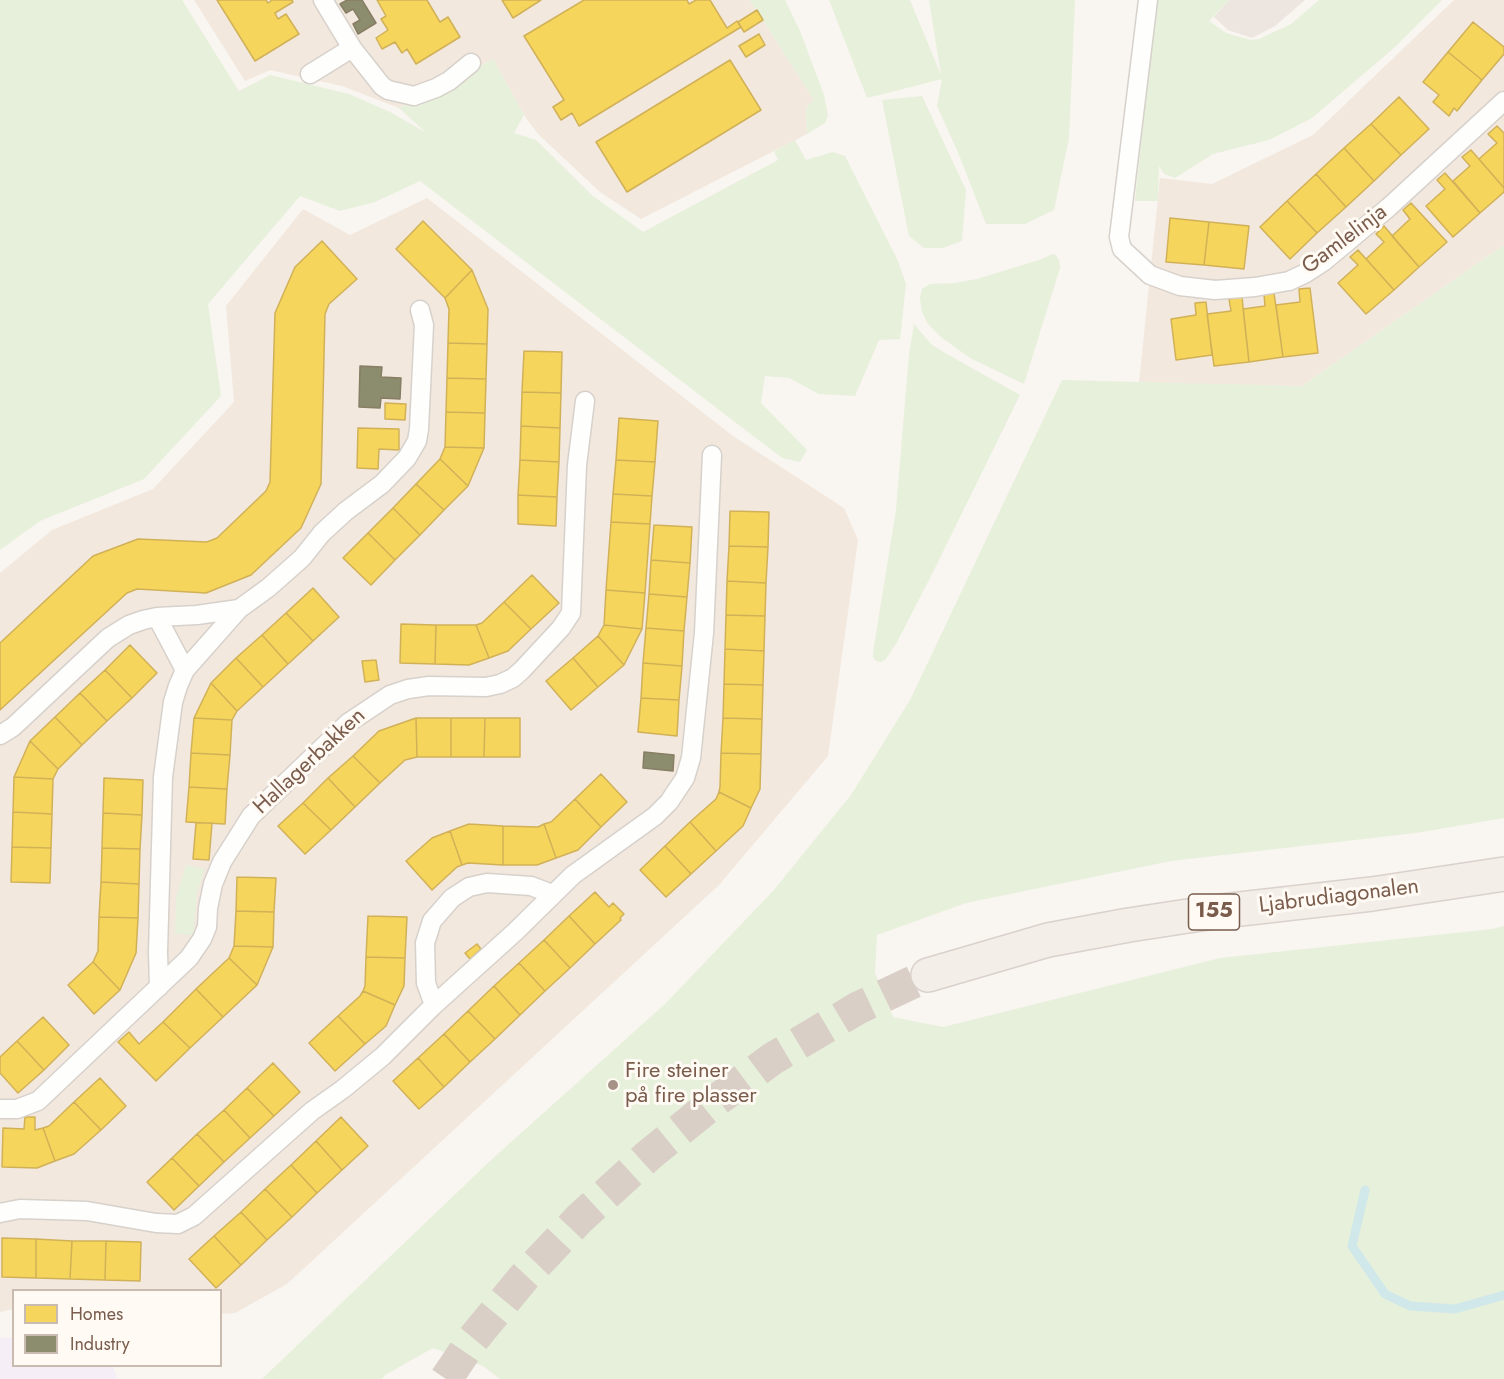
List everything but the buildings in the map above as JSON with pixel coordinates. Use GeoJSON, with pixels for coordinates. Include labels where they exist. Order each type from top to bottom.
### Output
{"type":"FeatureCollection","features":[{"type":"Feature","properties":{"kind":"main road","name":"Ljabrudiagonalen"},"geometry":{"type":"LineString","coordinates":[[928,975],[1048,939],[1214,912],[1372,894],[1504,874]]}},
{"type":"Feature","properties":{"kind":"lane"},"geometry":{"type":"LineString","coordinates":[[323,0],[352,48],[382,86],[397,94],[414,96],[436,88],[449,81],[471,63]]}},
{"type":"Feature","properties":{"kind":"lane","name":"Gamlelinja"},"geometry":{"type":"LineString","coordinates":[[1148,0],[1119,237],[1122,249],[1150,274],[1180,286],[1215,290],[1256,286],[1289,281],[1306,273],[1323,262],[1389,207],[1504,101]]}},
{"type":"Feature","properties":{"kind":"lane"},"geometry":{"type":"LineString","coordinates":[[310,74],[352,48]]}},
{"type":"Feature","properties":{"kind":"lane"},"geometry":{"type":"LineString","coordinates":[[159,987],[162,777],[172,702],[185,670],[239,609],[268,588],[302,558],[322,533],[346,511],[382,484],[407,458],[417,441],[419,429],[424,325],[420,310]]}},
{"type":"Feature","properties":{"kind":"lane","name":"Hallagerbakken"},"geometry":{"type":"LineString","coordinates":[[0,1109],[17,1108],[38,1101],[189,958],[207,927],[213,884],[222,862],[251,816],[348,723],[390,695],[408,689],[429,686],[486,687],[513,678],[572,613],[577,465],[585,400]]}},
{"type":"Feature","properties":{"kind":"lane"},"geometry":{"type":"LineString","coordinates":[[0,1213],[20,1209],[87,1211],[156,1223],[178,1224],[194,1216],[312,1111],[383,1056],[573,875],[655,816],[669,802],[685,778],[691,758],[703,642],[712,455]]}},
{"type":"Feature","properties":{"kind":"lane"},"geometry":{"type":"LineString","coordinates":[[0,735],[13,727],[108,638],[129,625],[157,617],[197,615],[239,609]]}},
{"type":"Feature","properties":{"kind":"lane"},"geometry":{"type":"LineString","coordinates":[[157,617],[185,670]]}},
{"type":"Feature","properties":{"kind":"lane"},"geometry":{"type":"LineString","coordinates":[[434,1005],[426,983],[425,943],[432,921],[452,898],[469,887],[487,883],[531,886],[552,894]]}},
{"type":"Feature","properties":{"kind":"shaded area"},"geometry":{"type":"Polygon","coordinates":[[[194,0],[750,0],[814,100],[806,108],[807,134],[641,219],[600,192],[538,134],[524,115],[493,59],[399,108],[342,86],[270,70],[245,81],[194,0]]]}},
{"type":"Feature","properties":{"kind":"shaded area"},"geometry":{"type":"Polygon","coordinates":[[[1229,0],[1305,0],[1275,26],[1252,38],[1228,30],[1214,17],[1229,0]]]}},
{"type":"Feature","properties":{"kind":"shaded area"},"geometry":{"type":"Polygon","coordinates":[[[1454,0],[1504,0],[1504,245],[1302,386],[1139,383],[1160,178],[1212,184],[1313,135],[1454,0]]]}},
{"type":"Feature","properties":{"kind":"shaded area"},"geometry":{"type":"Polygon","coordinates":[[[427,198],[733,436],[844,508],[858,540],[828,756],[719,885],[287,1284],[235,1313],[222,1314],[222,1289],[12,1289],[12,1309],[0,1312],[0,573],[52,530],[153,489],[234,402],[226,306],[303,209],[350,235],[427,198]]]}},
{"type":"Feature","properties":{"kind":"shaded area"},"geometry":{"type":"Polygon","coordinates":[[[12,1337],[12,1367],[113,1367],[117,1379],[0,1379],[0,1338],[12,1337]]]}},
{"type":"Feature","properties":{"kind":"green space"},"geometry":{"type":"Polygon","coordinates":[[[0,0],[182,0],[239,91],[270,75],[349,94],[390,112],[425,132],[399,108],[493,59],[524,115],[514,133],[536,140],[593,196],[643,232],[778,160],[774,151],[795,140],[806,160],[833,152],[845,156],[898,261],[906,284],[900,339],[879,340],[855,396],[819,394],[789,378],[765,376],[761,403],[807,450],[800,462],[782,458],[420,181],[375,202],[340,211],[300,196],[208,304],[221,396],[144,479],[40,521],[0,550],[0,0]]]}},
{"type":"Feature","properties":{"kind":"green space"},"geometry":{"type":"Polygon","coordinates":[[[750,0],[785,0],[800,31],[824,95],[828,115],[825,123],[807,134],[806,108],[814,100],[750,0]]]}},
{"type":"Feature","properties":{"kind":"green space"},"geometry":{"type":"Polygon","coordinates":[[[829,0],[910,0],[941,75],[929,0],[1075,0],[1069,138],[1054,210],[1025,224],[986,224],[937,106],[942,79],[867,98],[829,0]]]}},
{"type":"Feature","properties":{"kind":"green space"},"geometry":{"type":"Polygon","coordinates":[[[1156,0],[1229,0],[1209,21],[1226,33],[1251,40],[1259,39],[1291,24],[1319,0],[1442,0],[1395,47],[1312,118],[1269,140],[1213,154],[1175,178],[1164,174],[1159,166],[1158,201],[1135,201],[1156,0]]]}},
{"type":"Feature","properties":{"kind":"green space"},"geometry":{"type":"Polygon","coordinates":[[[922,96],[966,190],[962,241],[943,248],[924,248],[909,236],[882,100],[922,96]]]}},
{"type":"Feature","properties":{"kind":"green space"},"geometry":{"type":"Polygon","coordinates":[[[1504,245],[1504,818],[1416,833],[1171,861],[966,903],[877,935],[875,973],[893,1017],[943,1027],[1220,958],[1504,926],[1504,1379],[500,1379],[483,1366],[433,1348],[385,1375],[382,1379],[262,1379],[491,1160],[665,1004],[773,891],[851,795],[910,700],[1062,380],[1302,386],[1504,245]]]}},
{"type":"Feature","properties":{"kind":"green space"},"geometry":{"type":"Polygon","coordinates":[[[1052,254],[1056,255],[1059,260],[1060,268],[1024,384],[970,358],[941,337],[928,324],[922,312],[920,298],[922,289],[930,284],[977,279],[1052,254]]]}},
{"type":"Feature","properties":{"kind":"green space"},"geometry":{"type":"Polygon","coordinates":[[[914,324],[931,344],[1020,395],[896,644],[881,662],[876,661],[873,657],[874,646],[896,510],[909,354],[914,324]]]}},
{"type":"Feature","properties":{"kind":"green space"},"geometry":{"type":"Polygon","coordinates":[[[186,865],[205,869],[197,893],[193,935],[175,934],[176,897],[186,865]]]}},
{"type":"Feature","properties":{"kind":"waterway"},"geometry":{"type":"LineString","coordinates":[[1365,1190],[1352,1246],[1385,1294],[1410,1306],[1455,1309],[1504,1295]]}},
{"type":"Feature","properties":{"kind":"tunnel"},"geometry":{"type":"LineString","coordinates":[[446,1379],[473,1339],[525,1276],[579,1219],[649,1155],[772,1059],[858,1008],[928,975]]}},
{"type":"Feature","properties":{"kind":"place","name":"Fire steiner på fire plasser"},"geometry":{"type":"Point","coordinates":[613,1085]}}]}
